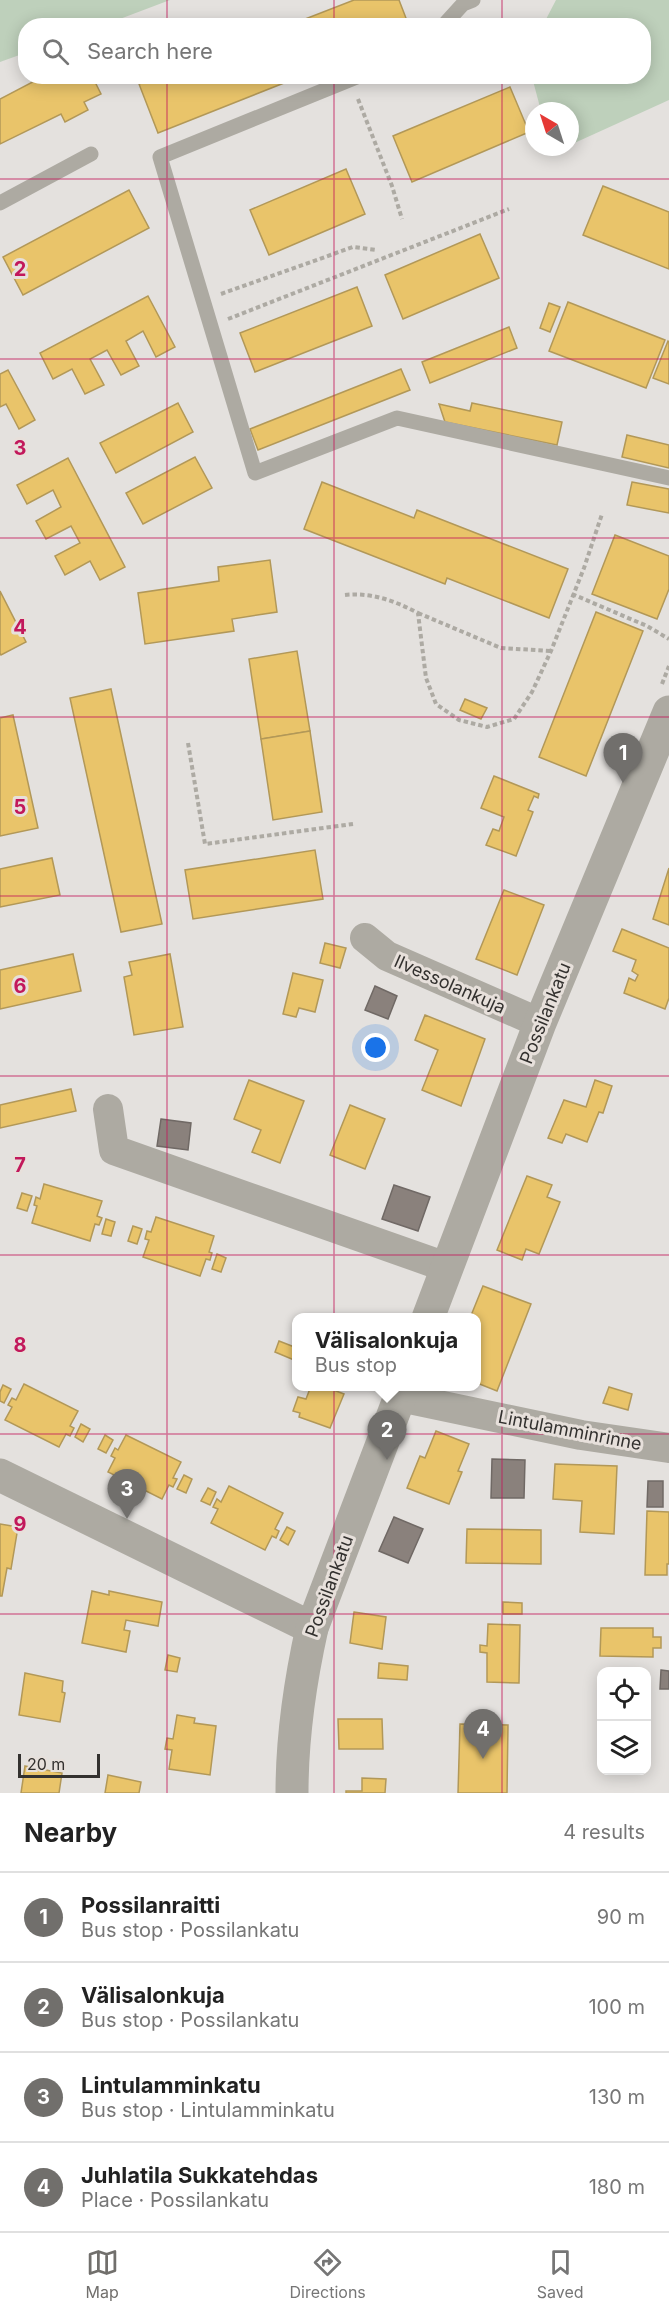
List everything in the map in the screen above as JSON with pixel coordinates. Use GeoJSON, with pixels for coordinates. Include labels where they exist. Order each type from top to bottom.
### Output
{"type":"FeatureCollection","features":[{"type":"Feature","properties":{"kind":"street","name":"Possilankatu"},"geometry":{"type":"LineString","coordinates":[[429,1313],[540,1023],[669,712]]}},
{"type":"Feature","properties":{"kind":"street","name":"Ilvessolankuja"},"geometry":{"type":"LineString","coordinates":[[365,938],[387,956],[540,1023]]}},
{"type":"Feature","properties":{"kind":"street"},"geometry":{"type":"LineString","coordinates":[[108,1109],[114,1150],[446,1267]]}},
{"type":"Feature","properties":{"kind":"street","name":"Possilankatu"},"geometry":{"type":"LineString","coordinates":[[292,1793],[296,1715],[312,1628],[402,1392]]}},
{"type":"Feature","properties":{"kind":"street","name":"Lintulamminrinne"},"geometry":{"type":"LineString","coordinates":[[402,1392],[581,1435],[669,1448]]}},
{"type":"Feature","properties":{"kind":"street"},"geometry":{"type":"LineString","coordinates":[[0,1475],[312,1628]]}},
{"type":"Feature","properties":{"kind":"lane"},"geometry":{"type":"LineString","coordinates":[[450,18],[463,4],[473,0]]}},
{"type":"Feature","properties":{"kind":"lane"},"geometry":{"type":"LineString","coordinates":[[339,84],[160,157],[255,473],[397,418],[669,478]]}},
{"type":"Feature","properties":{"kind":"lane"},"geometry":{"type":"LineString","coordinates":[[0,203],[91,154]]}},
{"type":"Feature","properties":{"kind":"path"},"geometry":{"type":"LineString","coordinates":[[356,84],[402,219]]}},
{"type":"Feature","properties":{"kind":"path"},"geometry":{"type":"LineString","coordinates":[[211,325],[509,209]]}},
{"type":"Feature","properties":{"kind":"path"},"geometry":{"type":"LineString","coordinates":[[203,300],[353,247],[377,250]]}},
{"type":"Feature","properties":{"kind":"path"},"geometry":{"type":"LineString","coordinates":[[418,613],[426,678],[436,704],[459,720],[487,727],[514,719],[532,692],[551,651],[584,568],[602,514]]}},
{"type":"Feature","properties":{"kind":"path"},"geometry":{"type":"LineString","coordinates":[[345,595],[355,594],[392,600],[501,648],[551,651]]}},
{"type":"Feature","properties":{"kind":"path"},"geometry":{"type":"LineString","coordinates":[[572,594],[647,626],[669,639]]}},
{"type":"Feature","properties":{"kind":"path"},"geometry":{"type":"LineString","coordinates":[[188,743],[205,844],[353,824]]}},
{"type":"Feature","properties":{"kind":"green space"},"geometry":{"type":"Polygon","coordinates":[[[0,0],[170,0],[122,18],[18,18],[18,56],[0,62],[0,0]]]}},
{"type":"Feature","properties":{"kind":"green space"},"geometry":{"type":"Polygon","coordinates":[[[556,0],[669,0],[669,100],[579,141],[579,102],[539,102],[534,84],[651,84],[651,18],[547,18],[556,0]]]}},
{"type":"Feature","properties":{"kind":"building: Homes"},"geometry":{"type":"Polygon","coordinates":[[[354,0],[399,0],[406,18],[308,18],[354,0]]]}},
{"type":"Feature","properties":{"kind":"building: Homes"},"geometry":{"type":"Polygon","coordinates":[[[29,84],[96,84],[101,94],[84,102],[88,110],[65,122],[61,114],[0,144],[0,99],[29,84]]]}},
{"type":"Feature","properties":{"kind":"building: Homes"},"geometry":{"type":"Polygon","coordinates":[[[139,84],[281,84],[158,133],[139,84]]]}},
{"type":"Feature","properties":{"kind":"building: Homes"},"geometry":{"type":"Polygon","coordinates":[[[510,87],[525,123],[525,134],[412,182],[393,136],[510,87]]]}},
{"type":"Feature","properties":{"kind":"building: Homes"},"geometry":{"type":"Polygon","coordinates":[[[346,169],[365,214],[269,255],[250,210],[346,169]]]}},
{"type":"Feature","properties":{"kind":"building: Homes"},"geometry":{"type":"Polygon","coordinates":[[[603,186],[669,212],[669,269],[583,235],[603,186]]]}},
{"type":"Feature","properties":{"kind":"building: Homes"},"geometry":{"type":"Polygon","coordinates":[[[129,190],[149,228],[23,295],[3,257],[129,190]]]}},
{"type":"Feature","properties":{"kind":"building: Homes"},"geometry":{"type":"Polygon","coordinates":[[[480,234],[499,278],[403,319],[385,275],[480,234]]]}},
{"type":"Feature","properties":{"kind":"building: Homes"},"geometry":{"type":"Polygon","coordinates":[[[357,287],[372,326],[255,372],[240,333],[357,287]]]}},
{"type":"Feature","properties":{"kind":"building: Homes"},"geometry":{"type":"Polygon","coordinates":[[[148,296],[175,347],[156,357],[143,331],[126,341],[139,366],[121,375],[107,350],[90,359],[104,385],[85,394],[72,369],[53,379],[40,353],[148,296]]]}},
{"type":"Feature","properties":{"kind":"building: Homes"},"geometry":{"type":"Polygon","coordinates":[[[568,302],[665,340],[646,388],[549,351],[568,302]]]}},
{"type":"Feature","properties":{"kind":"building: Homes"},"geometry":{"type":"Polygon","coordinates":[[[549,303],[560,307],[550,332],[540,328],[549,303]]]}},
{"type":"Feature","properties":{"kind":"building: Homes"},"geometry":{"type":"Polygon","coordinates":[[[509,327],[517,348],[430,383],[422,362],[509,327]]]}},
{"type":"Feature","properties":{"kind":"building: Homes"},"geometry":{"type":"Polygon","coordinates":[[[669,342],[669,384],[653,378],[669,342]]]}},
{"type":"Feature","properties":{"kind":"building: Homes"},"geometry":{"type":"Polygon","coordinates":[[[401,369],[410,390],[258,450],[250,429],[401,369]]]}},
{"type":"Feature","properties":{"kind":"building: Homes"},"geometry":{"type":"Polygon","coordinates":[[[8,370],[35,420],[19,429],[6,404],[0,407],[0,374],[8,370]]]}},
{"type":"Feature","properties":{"kind":"building: Homes"},"geometry":{"type":"Polygon","coordinates":[[[178,403],[193,432],[116,473],[100,443],[178,403]]]}},
{"type":"Feature","properties":{"kind":"building: Homes"},"geometry":{"type":"Polygon","coordinates":[[[472,403],[562,422],[557,445],[445,422],[439,404],[470,411],[472,403]]]}},
{"type":"Feature","properties":{"kind":"building: Homes"},"geometry":{"type":"Polygon","coordinates":[[[627,435],[669,445],[669,468],[622,457],[627,435]]]}},
{"type":"Feature","properties":{"kind":"building: Homes"},"geometry":{"type":"Polygon","coordinates":[[[195,457],[212,488],[143,524],[126,493],[195,457]]]}},
{"type":"Feature","properties":{"kind":"building: Homes"},"geometry":{"type":"Polygon","coordinates":[[[68,458],[125,567],[100,580],[90,561],[65,575],[55,556],[80,543],[71,526],[46,539],[36,521],[61,507],[53,490],[27,504],[17,485],[68,458]]]}},
{"type":"Feature","properties":{"kind":"building: Homes"},"geometry":{"type":"Polygon","coordinates":[[[322,482],[414,518],[417,510],[568,569],[549,618],[447,578],[445,584],[304,529],[322,482]]]}},
{"type":"Feature","properties":{"kind":"building: Homes"},"geometry":{"type":"Polygon","coordinates":[[[632,482],[669,489],[669,513],[627,505],[632,482]]]}},
{"type":"Feature","properties":{"kind":"building: Homes"},"geometry":{"type":"Polygon","coordinates":[[[615,535],[669,556],[669,589],[657,619],[592,594],[615,535]]]}},
{"type":"Feature","properties":{"kind":"building: Homes"},"geometry":{"type":"Polygon","coordinates":[[[270,560],[277,612],[232,619],[234,631],[145,644],[138,593],[219,581],[218,567],[270,560]]]}},
{"type":"Feature","properties":{"kind":"building: Homes"},"geometry":{"type":"Polygon","coordinates":[[[0,591],[26,642],[1,655],[0,653],[0,591]]]}},
{"type":"Feature","properties":{"kind":"building: Homes"},"geometry":{"type":"Polygon","coordinates":[[[596,612],[643,631],[586,776],[539,757],[596,612]]]}},
{"type":"Feature","properties":{"kind":"building: Homes"},"geometry":{"type":"Polygon","coordinates":[[[297,651],[310,731],[261,739],[249,659],[297,651]]]}},
{"type":"Feature","properties":{"kind":"building: Homes"},"geometry":{"type":"Polygon","coordinates":[[[111,689],[162,924],[121,932],[70,698],[111,689]]]}},
{"type":"Feature","properties":{"kind":"building: Homes"},"geometry":{"type":"Polygon","coordinates":[[[465,699],[487,708],[481,719],[460,710],[465,699]]]}},
{"type":"Feature","properties":{"kind":"building: Homes"},"geometry":{"type":"Polygon","coordinates":[[[13,715],[38,828],[0,836],[0,718],[13,715]]]}},
{"type":"Feature","properties":{"kind":"building: Homes"},"geometry":{"type":"Polygon","coordinates":[[[310,731],[322,812],[273,820],[261,739],[310,731]]]}},
{"type":"Feature","properties":{"kind":"building: Homes"},"geometry":{"type":"Polygon","coordinates":[[[494,776],[539,794],[538,798],[534,796],[528,810],[533,812],[516,856],[486,845],[493,829],[499,831],[504,817],[481,808],[494,776]]]}},
{"type":"Feature","properties":{"kind":"building: Homes"},"geometry":{"type":"Polygon","coordinates":[[[315,850],[323,899],[193,919],[185,870],[315,850]]]}},
{"type":"Feature","properties":{"kind":"building: Homes"},"geometry":{"type":"Polygon","coordinates":[[[52,858],[60,895],[0,907],[0,869],[52,858]]]}},
{"type":"Feature","properties":{"kind":"building: Homes"},"geometry":{"type":"Polygon","coordinates":[[[669,868],[669,925],[653,919],[669,868]]]}},
{"type":"Feature","properties":{"kind":"building: Homes"},"geometry":{"type":"Polygon","coordinates":[[[504,890],[544,905],[517,975],[476,959],[504,890]]]}},
{"type":"Feature","properties":{"kind":"building: Homes"},"geometry":{"type":"Polygon","coordinates":[[[622,929],[669,948],[669,998],[665,1009],[624,993],[629,978],[635,981],[638,975],[632,971],[636,960],[613,951],[622,929]]]}},
{"type":"Feature","properties":{"kind":"building: Homes"},"geometry":{"type":"Polygon","coordinates":[[[325,943],[346,948],[340,968],[320,963],[325,943]]]}},
{"type":"Feature","properties":{"kind":"building: Homes"},"geometry":{"type":"Polygon","coordinates":[[[73,954],[81,991],[0,1009],[0,970],[73,954]]]}},
{"type":"Feature","properties":{"kind":"building: Homes"},"geometry":{"type":"Polygon","coordinates":[[[170,954],[183,1027],[134,1035],[124,977],[132,975],[129,962],[170,954]]]}},
{"type":"Feature","properties":{"kind":"building: Homes"},"geometry":{"type":"Polygon","coordinates":[[[293,973],[323,980],[315,1012],[299,1008],[296,1017],[283,1014],[293,973]]]}},
{"type":"Feature","properties":{"kind":"building: Homes"},"geometry":{"type":"Polygon","coordinates":[[[425,1015],[485,1039],[461,1106],[422,1090],[438,1050],[415,1040],[425,1015]]]}},
{"type":"Feature","properties":{"kind":"building: Homes"},"geometry":{"type":"Polygon","coordinates":[[[249,1080],[304,1101],[280,1163],[252,1152],[261,1130],[234,1119],[249,1080]]]}},
{"type":"Feature","properties":{"kind":"building: Homes"},"geometry":{"type":"Polygon","coordinates":[[[595,1080],[612,1086],[603,1113],[599,1112],[587,1142],[566,1134],[562,1143],[548,1138],[564,1100],[586,1107],[595,1080]]]}},
{"type":"Feature","properties":{"kind":"building: Homes"},"geometry":{"type":"Polygon","coordinates":[[[71,1089],[76,1111],[0,1128],[0,1105],[71,1089]]]}},
{"type":"Feature","properties":{"kind":"building: Homes"},"geometry":{"type":"Polygon","coordinates":[[[350,1105],[385,1119],[365,1169],[330,1155],[350,1105]]]}},
{"type":"Feature","properties":{"kind":"building: Homes"},"geometry":{"type":"Polygon","coordinates":[[[527,1176],[552,1185],[547,1197],[560,1202],[539,1254],[526,1249],[522,1260],[497,1250],[527,1176]]]}},
{"type":"Feature","properties":{"kind":"building: Homes"},"geometry":{"type":"Polygon","coordinates":[[[44,1184],[102,1201],[97,1216],[102,1218],[99,1225],[95,1224],[90,1241],[32,1223],[37,1206],[34,1205],[36,1197],[40,1199],[44,1184]]]}},
{"type":"Feature","properties":{"kind":"building: Homes"},"geometry":{"type":"Polygon","coordinates":[[[22,1193],[32,1196],[27,1211],[17,1208],[22,1193]]]}},
{"type":"Feature","properties":{"kind":"building: Homes"},"geometry":{"type":"Polygon","coordinates":[[[156,1217],[214,1236],[209,1252],[212,1253],[210,1260],[206,1259],[200,1276],[143,1257],[149,1240],[145,1239],[147,1231],[151,1232],[156,1217]]]}},
{"type":"Feature","properties":{"kind":"building: Homes"},"geometry":{"type":"Polygon","coordinates":[[[106,1219],[115,1222],[111,1236],[102,1234],[106,1219]]]}},
{"type":"Feature","properties":{"kind":"building: Homes"},"geometry":{"type":"Polygon","coordinates":[[[133,1226],[142,1229],[137,1244],[128,1241],[133,1226]]]}},
{"type":"Feature","properties":{"kind":"building: Homes"},"geometry":{"type":"Polygon","coordinates":[[[217,1254],[226,1258],[221,1272],[212,1269],[217,1254]]]}},
{"type":"Feature","properties":{"kind":"building: Homes"},"geometry":{"type":"Polygon","coordinates":[[[483,1286],[531,1304],[497,1391],[481,1385],[481,1313],[472,1313],[483,1286]]]}},
{"type":"Feature","properties":{"kind":"building: Homes"},"geometry":{"type":"Polygon","coordinates":[[[279,1341],[292,1346],[292,1359],[275,1352],[279,1341]]]}},
{"type":"Feature","properties":{"kind":"building: Homes"},"geometry":{"type":"Polygon","coordinates":[[[24,1384],[78,1411],[70,1426],[74,1428],[70,1436],[66,1434],[59,1447],[5,1420],[12,1407],[8,1405],[12,1398],[16,1400],[24,1384]]]}},
{"type":"Feature","properties":{"kind":"building: Homes"},"geometry":{"type":"Polygon","coordinates":[[[3,1385],[11,1389],[4,1403],[0,1401],[3,1385]]]}},
{"type":"Feature","properties":{"kind":"building: Homes"},"geometry":{"type":"Polygon","coordinates":[[[609,1387],[632,1394],[628,1410],[603,1403],[609,1387]]]}},
{"type":"Feature","properties":{"kind":"building: Homes"},"geometry":{"type":"Polygon","coordinates":[[[309,1391],[336,1391],[344,1394],[330,1428],[299,1417],[300,1413],[293,1411],[298,1397],[306,1399],[309,1391]]]}},
{"type":"Feature","properties":{"kind":"building: Homes"},"geometry":{"type":"Polygon","coordinates":[[[81,1424],[90,1429],[83,1442],[75,1437],[81,1424]]]}},
{"type":"Feature","properties":{"kind":"building: Homes"},"geometry":{"type":"Polygon","coordinates":[[[436,1431],[469,1444],[458,1471],[462,1472],[449,1504],[407,1488],[420,1456],[425,1458],[436,1431]]]}},
{"type":"Feature","properties":{"kind":"building: Homes"},"geometry":{"type":"Polygon","coordinates":[[[105,1435],[113,1440],[106,1453],[98,1449],[105,1435]]]}},
{"type":"Feature","properties":{"kind":"building: Homes"},"geometry":{"type":"Polygon","coordinates":[[[126,1435],[181,1462],[173,1478],[177,1479],[173,1487],[169,1485],[162,1499],[108,1472],[115,1458],[111,1456],[115,1448],[118,1450],[126,1435]]]}},
{"type":"Feature","properties":{"kind":"building: Homes"},"geometry":{"type":"Polygon","coordinates":[[[555,1464],[617,1466],[614,1534],[580,1532],[582,1501],[553,1499],[555,1464]]]}},
{"type":"Feature","properties":{"kind":"building: Homes"},"geometry":{"type":"Polygon","coordinates":[[[184,1475],[192,1479],[186,1493],[177,1489],[184,1475]]]}},
{"type":"Feature","properties":{"kind":"building: Homes"},"geometry":{"type":"Polygon","coordinates":[[[229,1486],[283,1513],[275,1529],[279,1531],[276,1538],[272,1536],[265,1550],[211,1523],[218,1509],[213,1507],[217,1499],[221,1502],[229,1486]]]}},
{"type":"Feature","properties":{"kind":"building: Homes"},"geometry":{"type":"Polygon","coordinates":[[[208,1488],[216,1492],[210,1505],[201,1501],[208,1488]]]}},
{"type":"Feature","properties":{"kind":"building: Homes"},"geometry":{"type":"Polygon","coordinates":[[[647,1511],[669,1512],[667,1575],[645,1575],[647,1511]]]}},
{"type":"Feature","properties":{"kind":"building: Homes"},"geometry":{"type":"Polygon","coordinates":[[[0,1524],[18,1527],[11,1569],[7,1568],[2,1596],[0,1596],[0,1524]]]}},
{"type":"Feature","properties":{"kind":"building: Homes"},"geometry":{"type":"Polygon","coordinates":[[[287,1527],[295,1531],[288,1545],[280,1540],[287,1527]]]}},
{"type":"Feature","properties":{"kind":"building: Homes"},"geometry":{"type":"Polygon","coordinates":[[[467,1529],[541,1530],[541,1564],[466,1563],[467,1529]]]}},
{"type":"Feature","properties":{"kind":"building: Homes"},"geometry":{"type":"Polygon","coordinates":[[[92,1591],[109,1595],[109,1591],[162,1602],[158,1626],[126,1620],[124,1630],[130,1631],[126,1652],[82,1643],[92,1591]]]}},
{"type":"Feature","properties":{"kind":"building: Homes"},"geometry":{"type":"Polygon","coordinates":[[[503,1602],[522,1603],[522,1614],[503,1614],[503,1602]]]}},
{"type":"Feature","properties":{"kind":"building: Homes"},"geometry":{"type":"Polygon","coordinates":[[[354,1612],[386,1617],[382,1649],[350,1643],[354,1612]]]}},
{"type":"Feature","properties":{"kind":"building: Homes"},"geometry":{"type":"Polygon","coordinates":[[[488,1624],[520,1625],[519,1683],[487,1682],[487,1653],[480,1652],[480,1645],[487,1646],[488,1624]]]}},
{"type":"Feature","properties":{"kind":"building: Homes"},"geometry":{"type":"Polygon","coordinates":[[[601,1628],[653,1628],[653,1637],[661,1637],[661,1648],[653,1648],[653,1657],[600,1656],[601,1628]]]}},
{"type":"Feature","properties":{"kind":"building: Homes"},"geometry":{"type":"Polygon","coordinates":[[[168,1655],[180,1658],[177,1672],[165,1670],[168,1655]]]}},
{"type":"Feature","properties":{"kind":"building: Homes"},"geometry":{"type":"Polygon","coordinates":[[[379,1663],[408,1666],[407,1680],[378,1678],[379,1663]]]}},
{"type":"Feature","properties":{"kind":"building: Homes"},"geometry":{"type":"Polygon","coordinates":[[[25,1673],[63,1681],[62,1692],[65,1693],[60,1722],[19,1715],[25,1673]]]}},
{"type":"Feature","properties":{"kind":"building: Homes"},"geometry":{"type":"Polygon","coordinates":[[[177,1715],[195,1718],[194,1723],[216,1726],[210,1775],[169,1769],[172,1750],[165,1749],[167,1738],[173,1739],[177,1715]]]}},
{"type":"Feature","properties":{"kind":"building: Homes"},"geometry":{"type":"Polygon","coordinates":[[[338,1719],[382,1719],[383,1749],[339,1749],[338,1719]]]}},
{"type":"Feature","properties":{"kind":"building: Homes"},"geometry":{"type":"Polygon","coordinates":[[[460,1724],[508,1725],[507,1793],[458,1793],[460,1724]]]}},
{"type":"Feature","properties":{"kind":"building: Homes"},"geometry":{"type":"Polygon","coordinates":[[[25,1766],[62,1773],[59,1793],[21,1793],[25,1766]]]}},
{"type":"Feature","properties":{"kind":"building: Homes"},"geometry":{"type":"Polygon","coordinates":[[[108,1775],[141,1782],[139,1793],[105,1793],[108,1775]]]}},
{"type":"Feature","properties":{"kind":"building: Homes"},"geometry":{"type":"Polygon","coordinates":[[[362,1778],[386,1779],[385,1793],[346,1793],[346,1791],[362,1791],[362,1778]]]}},
{"type":"Feature","properties":{"kind":"building: Industry"},"geometry":{"type":"Polygon","coordinates":[[[375,986],[397,996],[388,1019],[365,1010],[375,986]]]}},
{"type":"Feature","properties":{"kind":"building: Industry"},"geometry":{"type":"Polygon","coordinates":[[[161,1119],[191,1123],[188,1150],[157,1146],[161,1119]]]}},
{"type":"Feature","properties":{"kind":"building: Industry"},"geometry":{"type":"Polygon","coordinates":[[[394,1185],[430,1197],[418,1231],[382,1219],[394,1185]]]}},
{"type":"Feature","properties":{"kind":"building: Industry"},"geometry":{"type":"Polygon","coordinates":[[[492,1459],[525,1460],[524,1498],[491,1498],[492,1459]]]}},
{"type":"Feature","properties":{"kind":"building: Industry"},"geometry":{"type":"Polygon","coordinates":[[[648,1481],[663,1481],[663,1507],[647,1507],[648,1481]]]}},
{"type":"Feature","properties":{"kind":"building: Industry"},"geometry":{"type":"Polygon","coordinates":[[[394,1517],[423,1529],[408,1563],[379,1551],[394,1517]]]}},
{"type":"Feature","properties":{"kind":"building: Industry"},"geometry":{"type":"Polygon","coordinates":[[[661,1670],[669,1671],[669,1689],[660,1689],[661,1670]]]}},
{"type":"Feature","properties":{"kind":"place","name":"Possilanraitti"},"geometry":{"type":"Point","coordinates":[623,783]}},
{"type":"Feature","properties":{"kind":"place","name":"Välisalonkuja"},"geometry":{"type":"Point","coordinates":[387,1460]}},
{"type":"Feature","properties":{"kind":"place","name":"Lintulamminkatu"},"geometry":{"type":"Point","coordinates":[127,1519]}},
{"type":"Feature","properties":{"kind":"place","name":"Juhlatila Sukkatehdas"},"geometry":{"type":"Point","coordinates":[483,1759]}}]}
